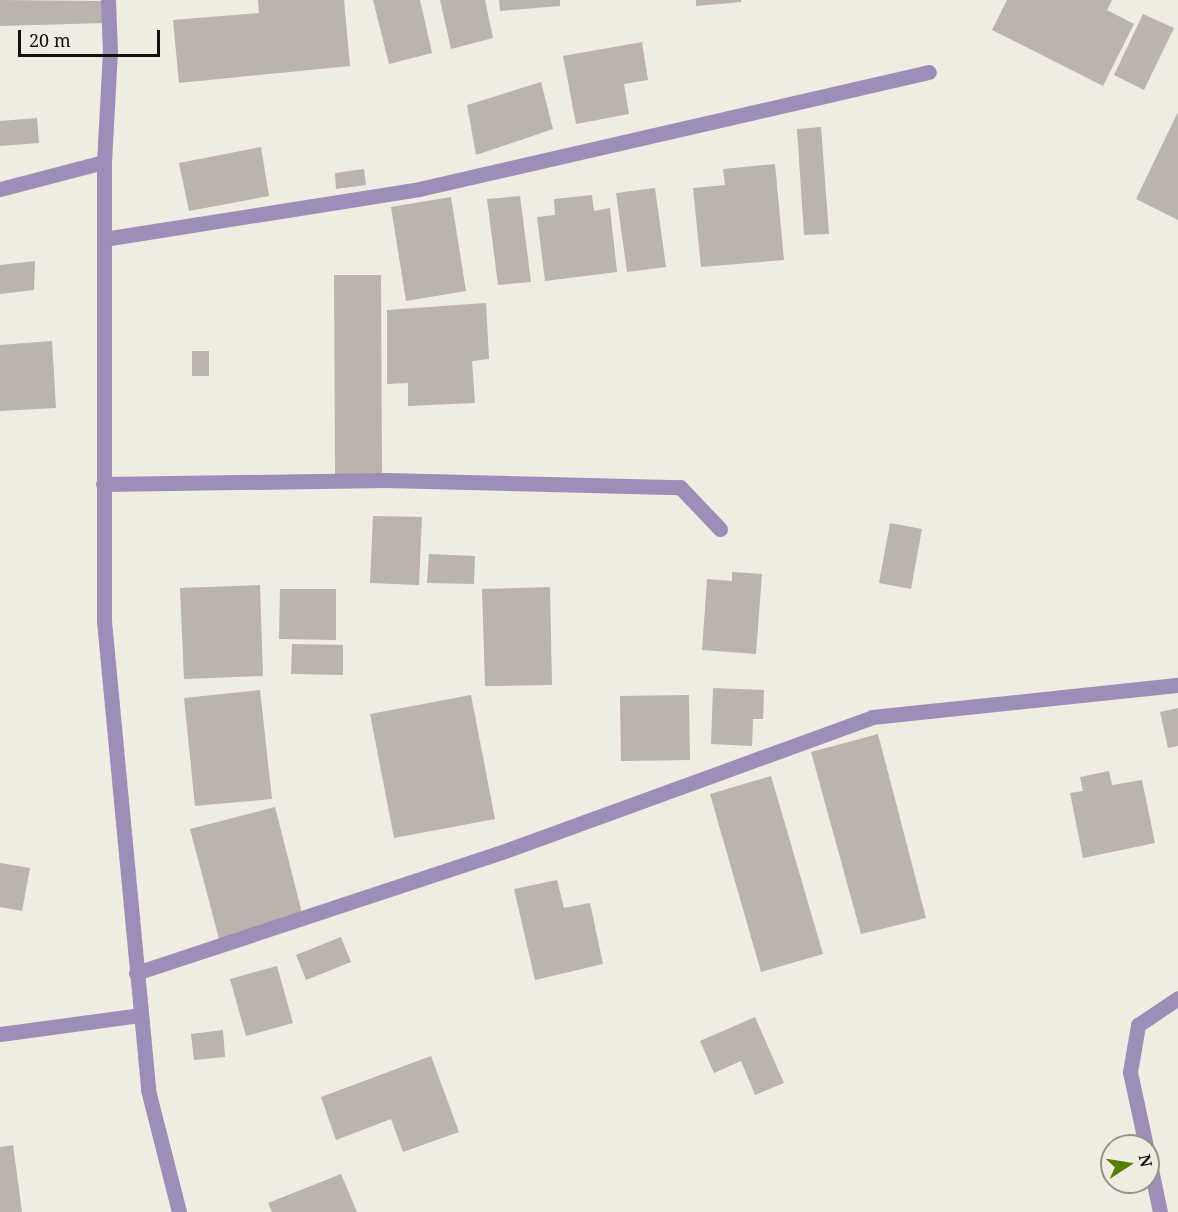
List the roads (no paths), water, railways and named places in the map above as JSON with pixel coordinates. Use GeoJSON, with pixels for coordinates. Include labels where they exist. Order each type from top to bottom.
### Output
{"type":"FeatureCollection","features":[{"type":"Feature","properties":{"kind":"street"},"geometry":{"type":"LineString","coordinates":[[108,0],[110,51],[104,162],[104,621],[148,1090],[179,1212]]}},
{"type":"Feature","properties":{"kind":"street"},"geometry":{"type":"LineString","coordinates":[[104,239],[419,189],[930,72]]}},
{"type":"Feature","properties":{"kind":"street"},"geometry":{"type":"LineString","coordinates":[[0,189],[104,162]]}},
{"type":"Feature","properties":{"kind":"street"},"geometry":{"type":"LineString","coordinates":[[103,484],[385,480],[680,487],[720,530]]}},
{"type":"Feature","properties":{"kind":"street"},"geometry":{"type":"LineString","coordinates":[[136,973],[502,852],[872,717],[1178,685]]}},
{"type":"Feature","properties":{"kind":"street"},"geometry":{"type":"LineString","coordinates":[[1143,1134],[1130,1072],[1138,1025],[1178,998]]}},
{"type":"Feature","properties":{"kind":"street"},"geometry":{"type":"LineString","coordinates":[[0,1034],[140,1015]]}},
{"type":"Feature","properties":{"kind":"street"},"geometry":{"type":"LineString","coordinates":[[1156,1194],[1160,1212]]}}]}
